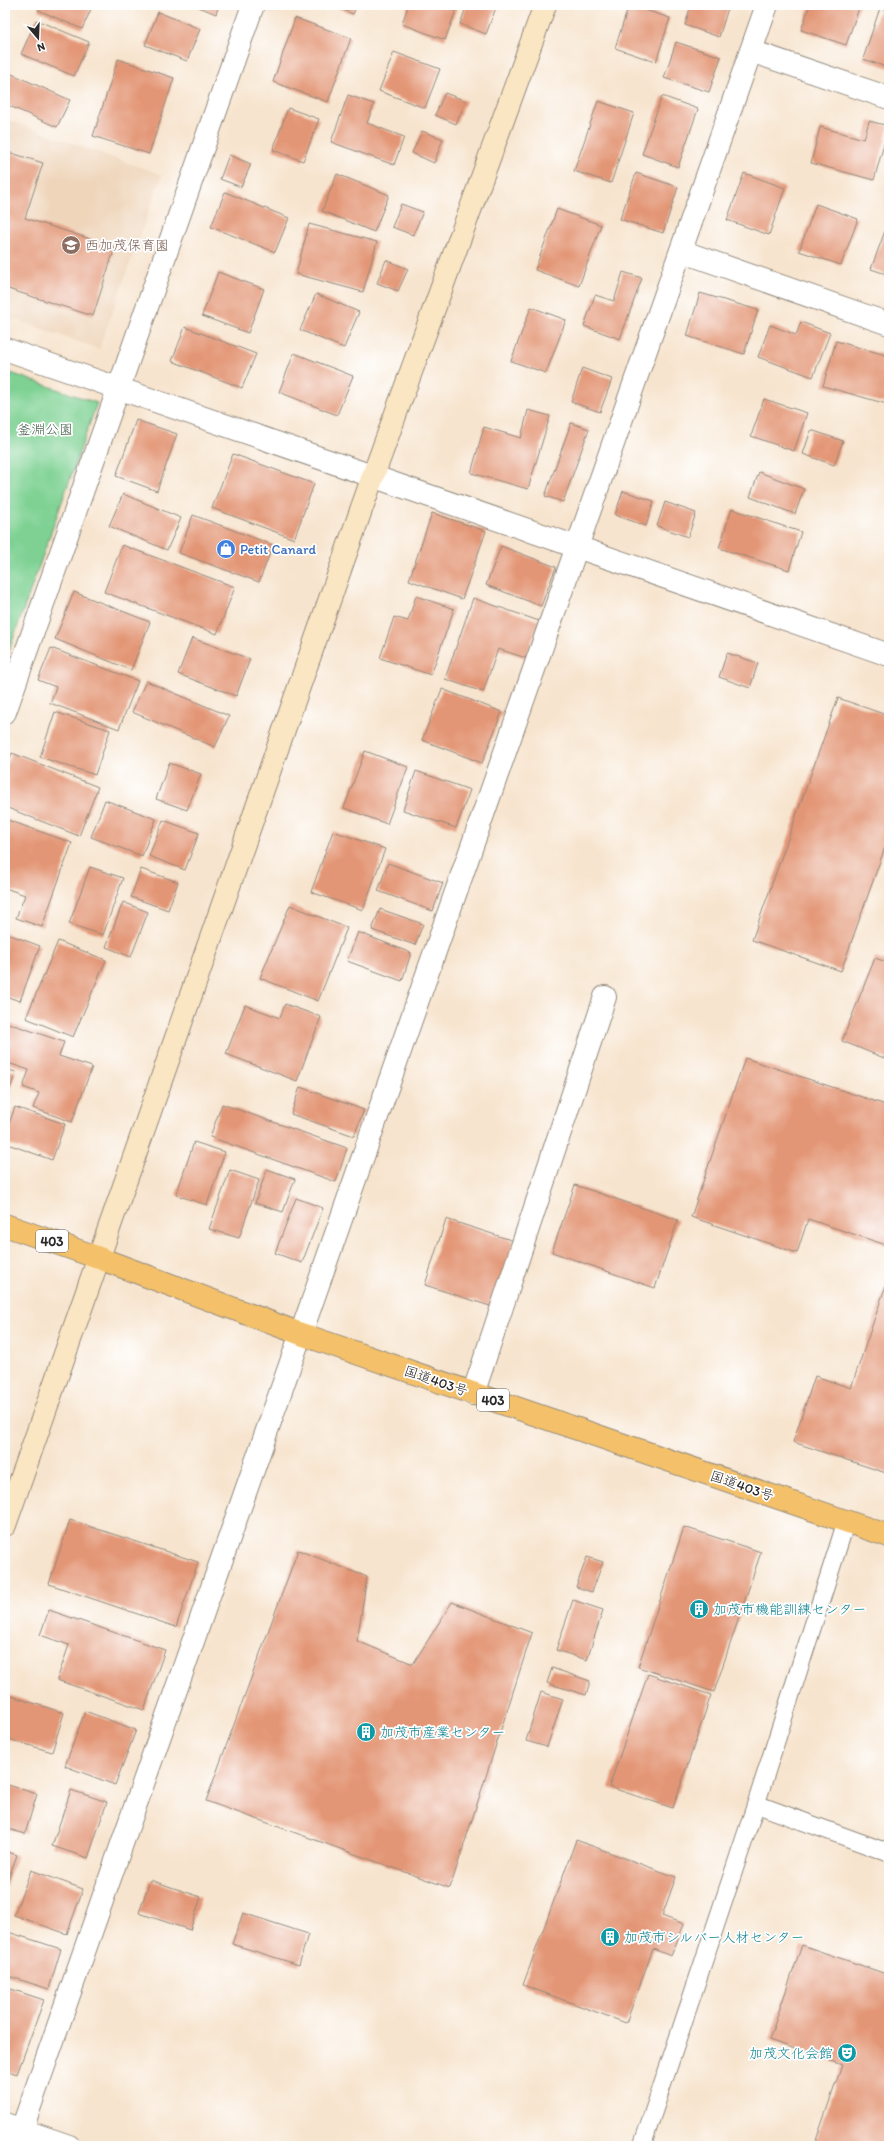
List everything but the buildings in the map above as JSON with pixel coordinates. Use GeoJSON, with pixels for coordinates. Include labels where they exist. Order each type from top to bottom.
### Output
{"type":"FeatureCollection","features":[{"type":"Feature","properties":{"kind":"highway","name":"403"},"geometry":{"type":"LineString","coordinates":[[5,1225],[99,1258]]}},
{"type":"Feature","properties":{"kind":"highway","name":"国道403号"},"geometry":{"type":"LineString","coordinates":[[99,1258],[301,1334],[889,1536]]}},
{"type":"Feature","properties":{"kind":"street"},"geometry":{"type":"LineString","coordinates":[[5,712],[253,5]]}},
{"type":"Feature","properties":{"kind":"street"},"geometry":{"type":"LineString","coordinates":[[5,1525],[373,476],[545,5]]}},
{"type":"Feature","properties":{"kind":"street"},"geometry":{"type":"LineString","coordinates":[[69,2146],[14,2133],[301,1334],[767,5]]}},
{"type":"Feature","properties":{"kind":"street"},"geometry":{"type":"LineString","coordinates":[[751,51],[889,98]]}},
{"type":"Feature","properties":{"kind":"street"},"geometry":{"type":"LineString","coordinates":[[681,251],[889,324]]}},
{"type":"Feature","properties":{"kind":"street"},"geometry":{"type":"LineString","coordinates":[[5,349],[889,655]]}},
{"type":"Feature","properties":{"kind":"street"},"geometry":{"type":"LineString","coordinates":[[473,1394],[605,997]]}},
{"type":"Feature","properties":{"kind":"lane"},"geometry":{"type":"LineString","coordinates":[[642,2146],[756,1804],[846,1522]]}},
{"type":"Feature","properties":{"kind":"lane"},"geometry":{"type":"LineString","coordinates":[[756,1804],[889,1853]]}},
{"type":"Feature","properties":{"kind":"shaded area","name":"西加茂保育園"},"geometry":{"type":"Polygon","coordinates":[[[5,119],[162,175],[99,349],[5,316],[5,119]]]}},
{"type":"Feature","properties":{"kind":"green space","name":"釜淵公園"},"geometry":{"type":"Polygon","coordinates":[[[5,371],[97,403],[5,662],[5,371]]]}},
{"type":"Feature","properties":{"kind":"place","name":"西加茂保育園"},"geometry":{"type":"Point","coordinates":[71,245]}},
{"type":"Feature","properties":{"kind":"place","name":"Petit Canard"},"geometry":{"type":"Point","coordinates":[226,549]}},
{"type":"Feature","properties":{"kind":"place","name":"加茂市機能訓練センター"},"geometry":{"type":"Point","coordinates":[699,1609]}},
{"type":"Feature","properties":{"kind":"place","name":"加茂市産業センター"},"geometry":{"type":"Point","coordinates":[366,1732]}},
{"type":"Feature","properties":{"kind":"place","name":"加茂市シルバー人材センター"},"geometry":{"type":"Point","coordinates":[610,1937]}},
{"type":"Feature","properties":{"kind":"place","name":"加茂文化会館"},"geometry":{"type":"Point","coordinates":[847,2053]}}]}
